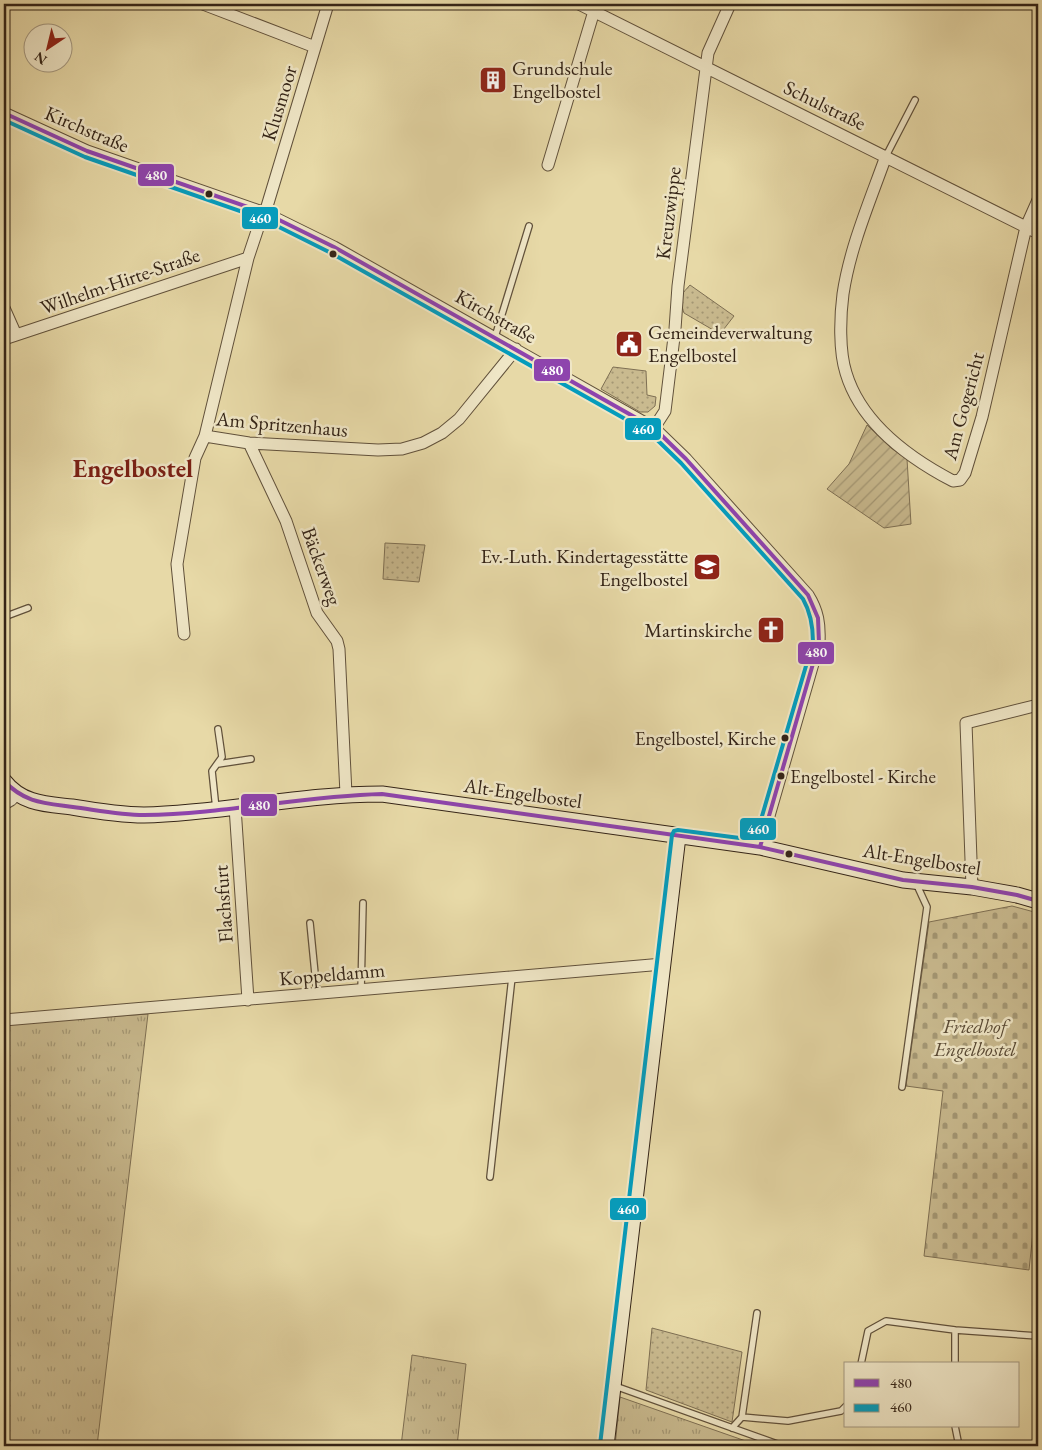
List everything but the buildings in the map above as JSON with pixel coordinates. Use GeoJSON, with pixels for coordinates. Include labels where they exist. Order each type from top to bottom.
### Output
{"type":"FeatureCollection","features":[{"type":"Feature","properties":{"kind":"main road","name":"Alt-Engelbostel"},"geometry":{"type":"LineString","coordinates":[[4,781],[17,794],[31,801],[114,813],[144,815],[346,794],[382,794],[760,847],[916,882],[972,887],[1018,895],[1038,901]]}},
{"type":"Feature","properties":{"kind":"main road"},"geometry":{"type":"LineString","coordinates":[[606,1446],[678,836]]}},
{"type":"Feature","properties":{"kind":"street"},"geometry":{"type":"LineString","coordinates":[[203,4],[315,47]]}},
{"type":"Feature","properties":{"kind":"street","name":"Klusmoor"},"geometry":{"type":"LineString","coordinates":[[265,213],[328,4]]}},
{"type":"Feature","properties":{"kind":"street","name":"Schulstraße"},"geometry":{"type":"LineString","coordinates":[[579,4],[1038,233]]}},
{"type":"Feature","properties":{"kind":"street","name":"Kreuzwippe"},"geometry":{"type":"LineString","coordinates":[[654,428],[665,411],[678,286],[708,54],[730,4]]}},
{"type":"Feature","properties":{"kind":"street"},"geometry":{"type":"LineString","coordinates":[[548,165],[594,11]]}},
{"type":"Feature","properties":{"kind":"street","name":"Kirchstraße"},"geometry":{"type":"LineString","coordinates":[[4,113],[87,151],[265,213],[334,247],[654,428],[686,458],[808,595],[819,616],[819,643],[760,847]]}},
{"type":"Feature","properties":{"kind":"street","name":"Am Gogericht"},"geometry":{"type":"LineString","coordinates":[[886,156],[856,240],[843,294],[841,325],[843,359],[846,373],[860,404],[887,435],[907,452],[953,481],[960,480],[965,473],[982,416],[1026,228]]}},
{"type":"Feature","properties":{"kind":"street"},"geometry":{"type":"LineString","coordinates":[[1026,228],[1038,200]]}},
{"type":"Feature","properties":{"kind":"street","name":"Am Spritzenhaus"},"geometry":{"type":"LineString","coordinates":[[265,213],[248,258],[205,436],[249,443],[378,450],[402,449],[423,443],[442,433],[459,419],[516,349]]}},
{"type":"Feature","properties":{"kind":"street","name":"Wilhelm-Hirte-Straße"},"geometry":{"type":"LineString","coordinates":[[4,339],[248,258]]}},
{"type":"Feature","properties":{"kind":"street"},"geometry":{"type":"LineString","coordinates":[[4,308],[16,335]]}},
{"type":"Feature","properties":{"kind":"street"},"geometry":{"type":"LineString","coordinates":[[184,634],[177,564],[195,458],[205,436]]}},
{"type":"Feature","properties":{"kind":"street","name":"Bäckerweg"},"geometry":{"type":"LineString","coordinates":[[249,443],[286,521],[317,613],[337,641],[339,649],[346,794]]}},
{"type":"Feature","properties":{"kind":"street"},"geometry":{"type":"LineString","coordinates":[[972,887],[966,723],[1038,705]]}},
{"type":"Feature","properties":{"kind":"street"},"geometry":{"type":"LineString","coordinates":[[4,804],[17,794]]}},
{"type":"Feature","properties":{"kind":"street","name":"Flachsfurt"},"geometry":{"type":"LineString","coordinates":[[235,807],[248,1000]]}},
{"type":"Feature","properties":{"kind":"street","name":"Koppeldamm"},"geometry":{"type":"LineString","coordinates":[[4,1020],[663,964]]}},
{"type":"Feature","properties":{"kind":"lane"},"geometry":{"type":"LineString","coordinates":[[886,156],[915,100]]}},
{"type":"Feature","properties":{"kind":"lane"},"geometry":{"type":"LineString","coordinates":[[495,337],[529,226]]}},
{"type":"Feature","properties":{"kind":"lane"},"geometry":{"type":"LineString","coordinates":[[4,617],[28,608]]}},
{"type":"Feature","properties":{"kind":"lane"},"geometry":{"type":"LineString","coordinates":[[216,809],[212,770],[222,757],[218,729]]}},
{"type":"Feature","properties":{"kind":"lane"},"geometry":{"type":"LineString","coordinates":[[218,764],[251,759]]}},
{"type":"Feature","properties":{"kind":"lane"},"geometry":{"type":"LineString","coordinates":[[902,1087],[927,907],[916,882]]}},
{"type":"Feature","properties":{"kind":"lane"},"geometry":{"type":"LineString","coordinates":[[360,990],[363,903]]}},
{"type":"Feature","properties":{"kind":"lane"},"geometry":{"type":"LineString","coordinates":[[310,923],[317,994]]}},
{"type":"Feature","properties":{"kind":"lane"},"geometry":{"type":"LineString","coordinates":[[490,1177],[512,977]]}},
{"type":"Feature","properties":{"kind":"lane"},"geometry":{"type":"LineString","coordinates":[[732,1428],[742,1417],[757,1313]]}},
{"type":"Feature","properties":{"kind":"lane"},"geometry":{"type":"LineString","coordinates":[[861,1362],[868,1331],[886,1321],[955,1330],[1038,1336]]}},
{"type":"Feature","properties":{"kind":"lane"},"geometry":{"type":"LineString","coordinates":[[955,1330],[955,1362]]}},
{"type":"Feature","properties":{"kind":"lane"},"geometry":{"type":"LineString","coordinates":[[613,1385],[783,1446]]}},
{"type":"Feature","properties":{"kind":"lane"},"geometry":{"type":"LineString","coordinates":[[742,1417],[788,1421],[841,1411],[844,1408]]}},
{"type":"Feature","properties":{"kind":"lane"},"geometry":{"type":"LineString","coordinates":[[955,1428],[959,1446]]}},
{"type":"Feature","properties":{"kind":"green space"},"geometry":{"type":"Polygon","coordinates":[[[690,285],[734,316],[720,334],[684,313],[681,298],[690,285]]]}},
{"type":"Feature","properties":{"kind":"green space"},"geometry":{"type":"Polygon","coordinates":[[[613,367],[646,371],[647,395],[656,397],[655,406],[648,412],[640,412],[601,389],[613,367]]]}},
{"type":"Feature","properties":{"kind":"green space"},"geometry":{"type":"Polygon","coordinates":[[[867,425],[891,448],[907,459],[911,524],[884,528],[827,489],[849,464],[867,425]]]}},
{"type":"Feature","properties":{"kind":"green space"},"geometry":{"type":"Polygon","coordinates":[[[385,543],[425,545],[419,582],[383,579],[385,543]]]}},
{"type":"Feature","properties":{"kind":"green space","name":"Friedhof Engelbostel"},"geometry":{"type":"Polygon","coordinates":[[[1012,906],[1038,913],[1038,1185],[1029,1270],[924,1256],[943,1091],[906,1086],[929,922],[1012,906]]]}},
{"type":"Feature","properties":{"kind":"green space"},"geometry":{"type":"Polygon","coordinates":[[[148,1014],[97,1446],[4,1446],[4,1024],[148,1014]]]}},
{"type":"Feature","properties":{"kind":"green space"},"geometry":{"type":"Polygon","coordinates":[[[652,1328],[742,1352],[732,1422],[646,1390],[652,1328]]]}},
{"type":"Feature","properties":{"kind":"green space"},"geometry":{"type":"Polygon","coordinates":[[[412,1355],[466,1364],[457,1446],[401,1446],[412,1355]]]}},
{"type":"Feature","properties":{"kind":"green space"},"geometry":{"type":"Polygon","coordinates":[[[620,1397],[760,1446],[615,1446],[620,1397]]]}},
{"type":"Feature","properties":{"kind":"transit line","name":"480"},"geometry":{"type":"LineString","coordinates":[[4,113],[87,151],[265,213],[334,247],[654,428],[686,459],[808,595],[818,618],[819,643],[760,847]]}},
{"type":"Feature","properties":{"kind":"transit line","name":"460"},"geometry":{"type":"LineString","coordinates":[[4,120],[85,157],[263,219],[331,253],[650,433],[681,463],[806,604],[813,630],[813,642],[755,840],[678,830],[674,831],[672,835],[600,1445]]}},
{"type":"Feature","properties":{"kind":"transit line","name":"480"},"geometry":{"type":"LineString","coordinates":[[4,781],[20,794],[36,801],[135,815],[204,812],[322,798],[382,794],[760,847],[903,880],[972,887],[1017,895],[1038,901]]}},
{"type":"Feature","properties":{"kind":"place","name":"Grundschule Engelbostel"},"geometry":{"type":"Point","coordinates":[493,80]}},
{"type":"Feature","properties":{"kind":"place","name":"Gemeindeverwaltung Engelbostel"},"geometry":{"type":"Point","coordinates":[629,344]}},
{"type":"Feature","properties":{"kind":"place","name":"Ev.-Luth. Kindertagesstätte Engelbostel"},"geometry":{"type":"Point","coordinates":[707,567]}},
{"type":"Feature","properties":{"kind":"place","name":"Martinskirche"},"geometry":{"type":"Point","coordinates":[771,630]}},
{"type":"Feature","properties":{"kind":"place","name":"Engelbostel, Kirche"},"geometry":{"type":"Point","coordinates":[785,738]}},
{"type":"Feature","properties":{"kind":"place","name":"Engelbostel - Kirche"},"geometry":{"type":"Point","coordinates":[781,776]}},
{"type":"Feature","properties":{"kind":"district","name":"Engelbostel"},"geometry":{"type":"Point","coordinates":[133,468]}}]}
